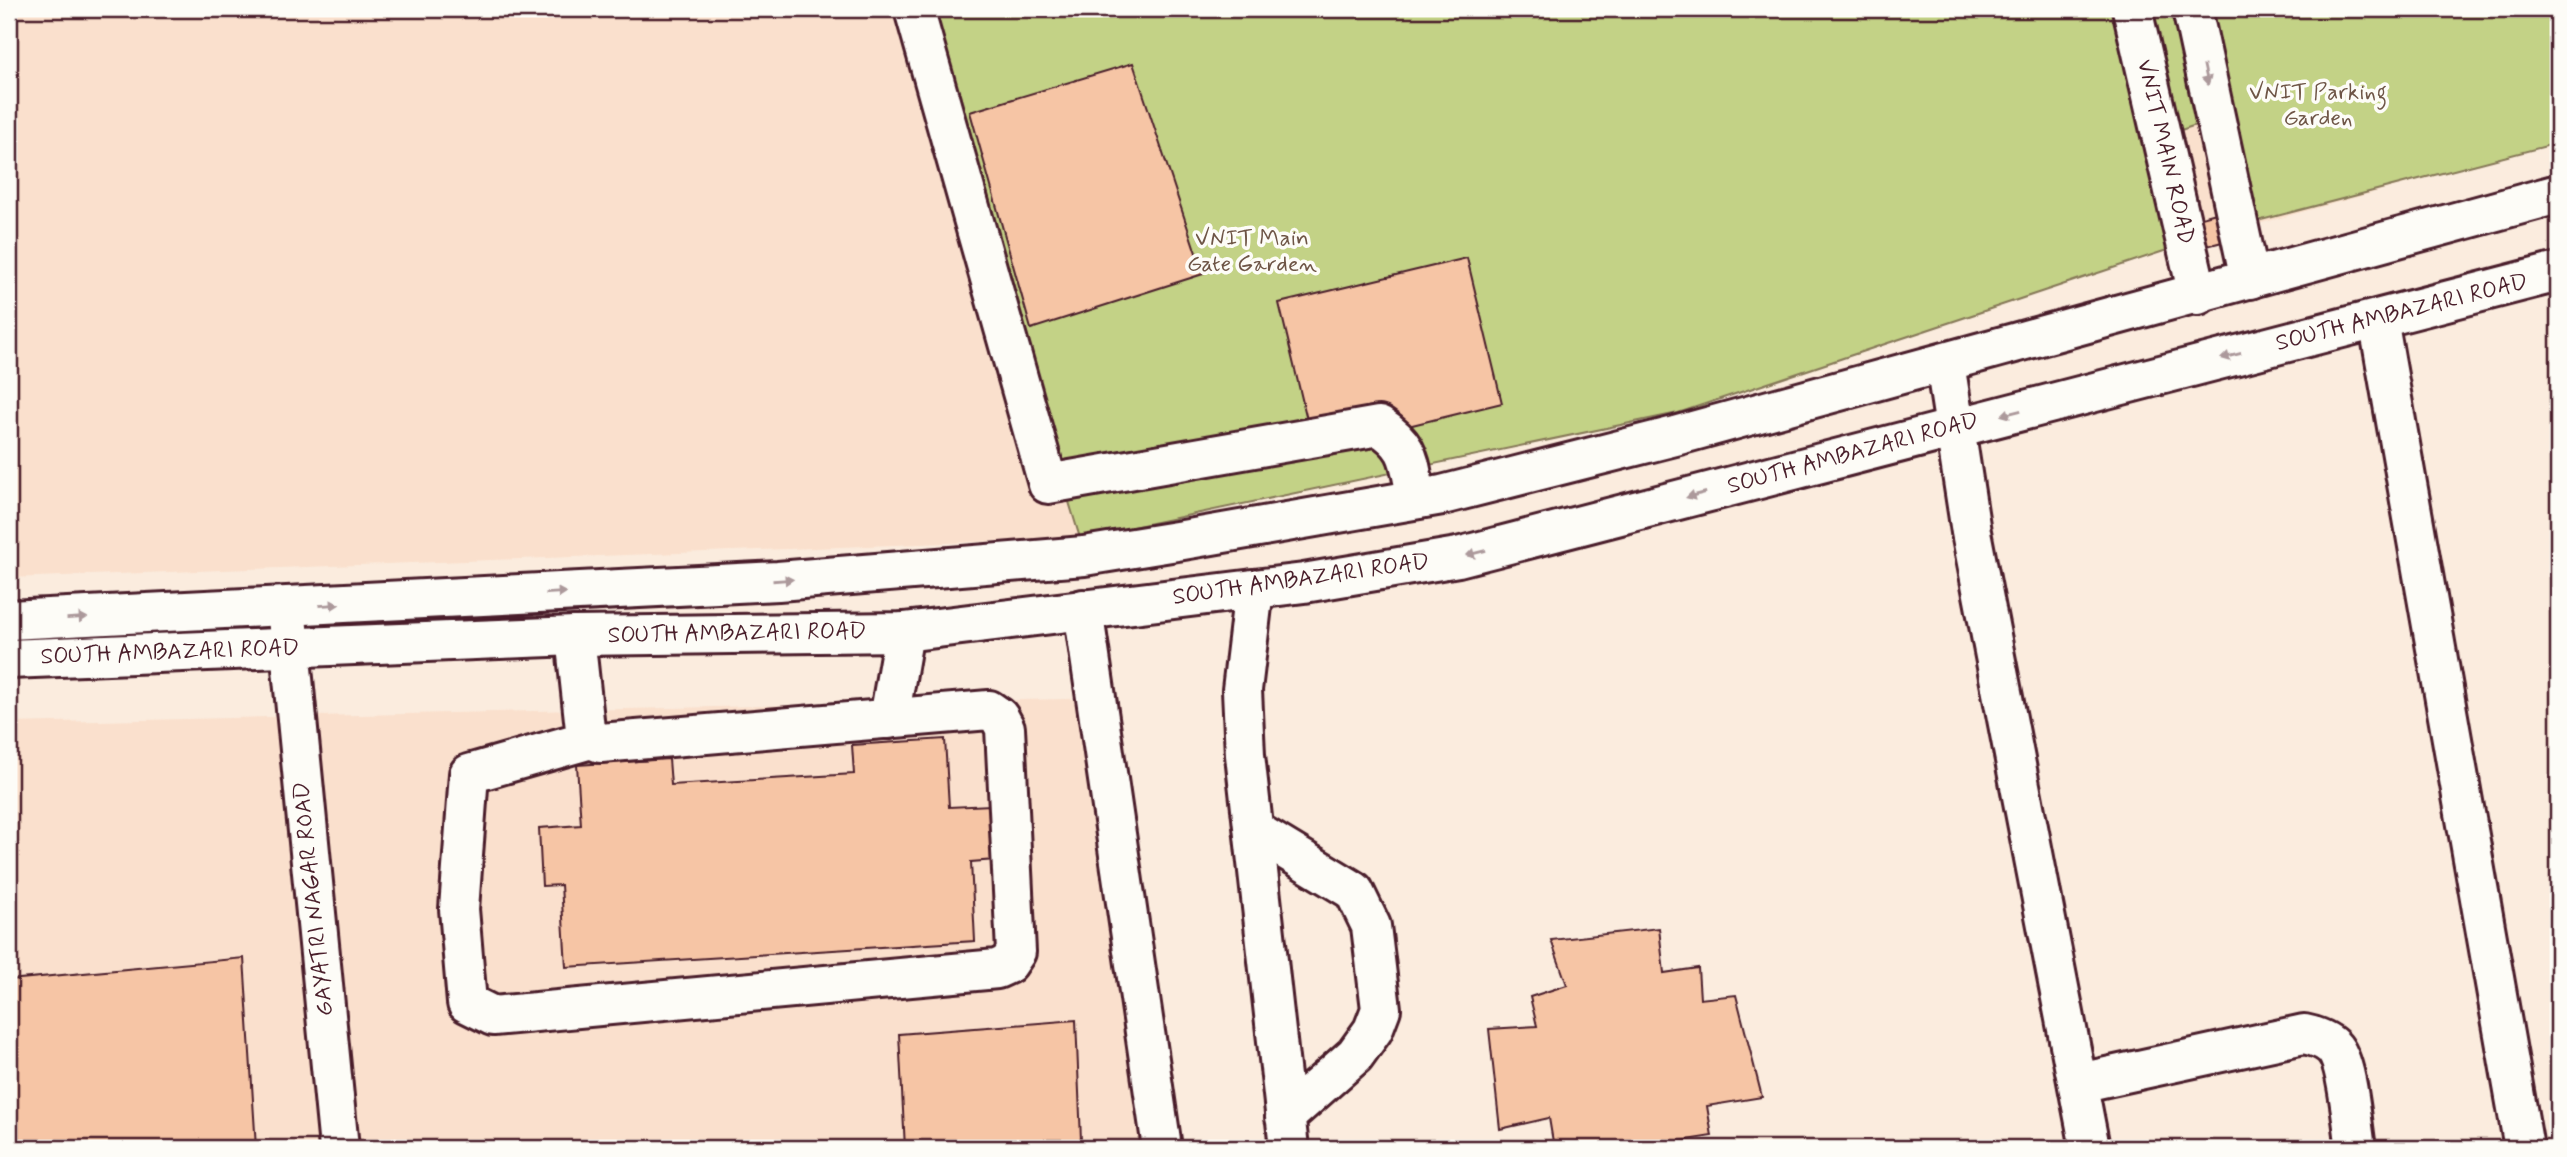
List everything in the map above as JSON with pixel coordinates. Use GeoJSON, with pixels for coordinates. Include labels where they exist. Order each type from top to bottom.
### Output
{"type":"FeatureCollection","features":[{"type":"Feature","properties":{"kind":"main road"},"geometry":{"type":"LineString","coordinates":[[914,9],[1048,484],[1379,426],[1399,439],[1405,450],[1417,499]]}},
{"type":"Feature","properties":{"kind":"main road","name":"VNIT MAIN ROAD"},"geometry":{"type":"LineString","coordinates":[[2132,9],[2198,295]]}},
{"type":"Feature","properties":{"kind":"main road"},"geometry":{"type":"LineString","coordinates":[[2192,9],[2250,279]]}},
{"type":"Feature","properties":{"kind":"main road"},"geometry":{"type":"LineString","coordinates":[[9,620],[778,581],[1070,557],[1417,499],[1675,436],[2198,295],[2558,194]]}},
{"type":"Feature","properties":{"kind":"main road","name":"SOUTH AMBAZARI ROAD"},"geometry":{"type":"LineString","coordinates":[[9,659],[290,650],[575,636],[904,632],[1254,589],[1458,557],[2558,272]]}},
{"type":"Feature","properties":{"kind":"main road"},"geometry":{"type":"LineString","coordinates":[[2378,319],[2524,1148]]}},
{"type":"Feature","properties":{"kind":"main road"},"geometry":{"type":"LineString","coordinates":[[1945,363],[1971,532],[2090,1148]]}},
{"type":"Feature","properties":{"kind":"main road"},"geometry":{"type":"LineString","coordinates":[[1254,589],[1242,690],[1245,755],[1287,1133]]}},
{"type":"Feature","properties":{"kind":"main road","name":"GAYATRI NAGAR ROAD"},"geometry":{"type":"LineString","coordinates":[[286,607],[338,1148]]}},
{"type":"Feature","properties":{"kind":"main road"},"geometry":{"type":"LineString","coordinates":[[1083,609],[1162,1148]]}},
{"type":"Feature","properties":{"kind":"main road"},"geometry":{"type":"LineString","coordinates":[[889,719],[904,632]]}},
{"type":"Feature","properties":{"kind":"main road"},"geometry":{"type":"LineString","coordinates":[[575,636],[585,729],[591,738],[601,743],[989,710],[999,716],[1005,728],[1016,952],[1007,964],[996,970],[493,1016],[467,1003],[459,909],[470,774],[591,738]]}},
{"type":"Feature","properties":{"kind":"main road"},"geometry":{"type":"LineString","coordinates":[[1255,831],[1354,891],[1371,926],[1381,1009],[1373,1030],[1355,1055],[1287,1133]]}},
{"type":"Feature","properties":{"kind":"main road"},"geometry":{"type":"LineString","coordinates":[[2079,1083],[2304,1034],[2321,1038],[2335,1048],[2341,1062],[2356,1148]]}},
{"type":"Feature","properties":{"kind":"shaded area"},"geometry":{"type":"Polygon","coordinates":[[[9,9],[2558,9],[2558,142],[2185,244],[1678,413],[1080,538],[9,578],[9,9]]]}},
{"type":"Feature","properties":{"kind":"shaded area"},"geometry":{"type":"Polygon","coordinates":[[[1110,698],[1142,1148],[9,1148],[9,723],[1110,698]]]}},
{"type":"Feature","properties":{"kind":"green space","name":"VNIT Main Gate Garden"},"geometry":{"type":"Polygon","coordinates":[[[919,9],[2132,9],[2185,244],[1678,413],[1080,538],[919,9]]]}},
{"type":"Feature","properties":{"kind":"green space"},"geometry":{"type":"Polygon","coordinates":[[[2148,9],[2176,9],[2202,123],[2175,132],[2148,9]]]}},
{"type":"Feature","properties":{"kind":"green space","name":"VNIT Parking Garden"},"geometry":{"type":"Polygon","coordinates":[[[2192,9],[2558,9],[2558,143],[2238,226],[2192,9]]]}},
{"type":"Feature","properties":{"kind":"building"},"geometry":{"type":"Polygon","coordinates":[[[1133,63],[1203,274],[1031,329],[970,112],[1133,63]]]}},
{"type":"Feature","properties":{"kind":"building"},"geometry":{"type":"Polygon","coordinates":[[[2250,204],[2257,233],[2172,255],[2164,227],[2250,204]]]}},
{"type":"Feature","properties":{"kind":"building"},"geometry":{"type":"Polygon","coordinates":[[[1467,258],[1502,403],[1314,449],[1279,303],[1467,258]]]}},
{"type":"Feature","properties":{"kind":"building"},"geometry":{"type":"Polygon","coordinates":[[[945,739],[949,807],[991,805],[995,860],[971,862],[975,941],[566,967],[561,885],[542,886],[539,828],[581,825],[577,765],[669,759],[671,785],[854,774],[852,745],[945,739]]]}},
{"type":"Feature","properties":{"kind":"building"},"geometry":{"type":"Polygon","coordinates":[[[1659,928],[1664,973],[1698,968],[1700,999],[1736,995],[1762,1097],[1707,1106],[1712,1136],[1680,1141],[1682,1148],[1554,1148],[1549,1118],[1500,1129],[1489,1029],[1537,1026],[1530,997],[1567,985],[1551,940],[1659,928]]]}},
{"type":"Feature","properties":{"kind":"building"},"geometry":{"type":"Polygon","coordinates":[[[244,958],[256,1148],[9,1148],[9,980],[244,958]]]}},
{"type":"Feature","properties":{"kind":"building"},"geometry":{"type":"Polygon","coordinates":[[[1076,1020],[1081,1140],[973,1148],[905,1148],[899,1034],[1076,1020]]]}}]}
